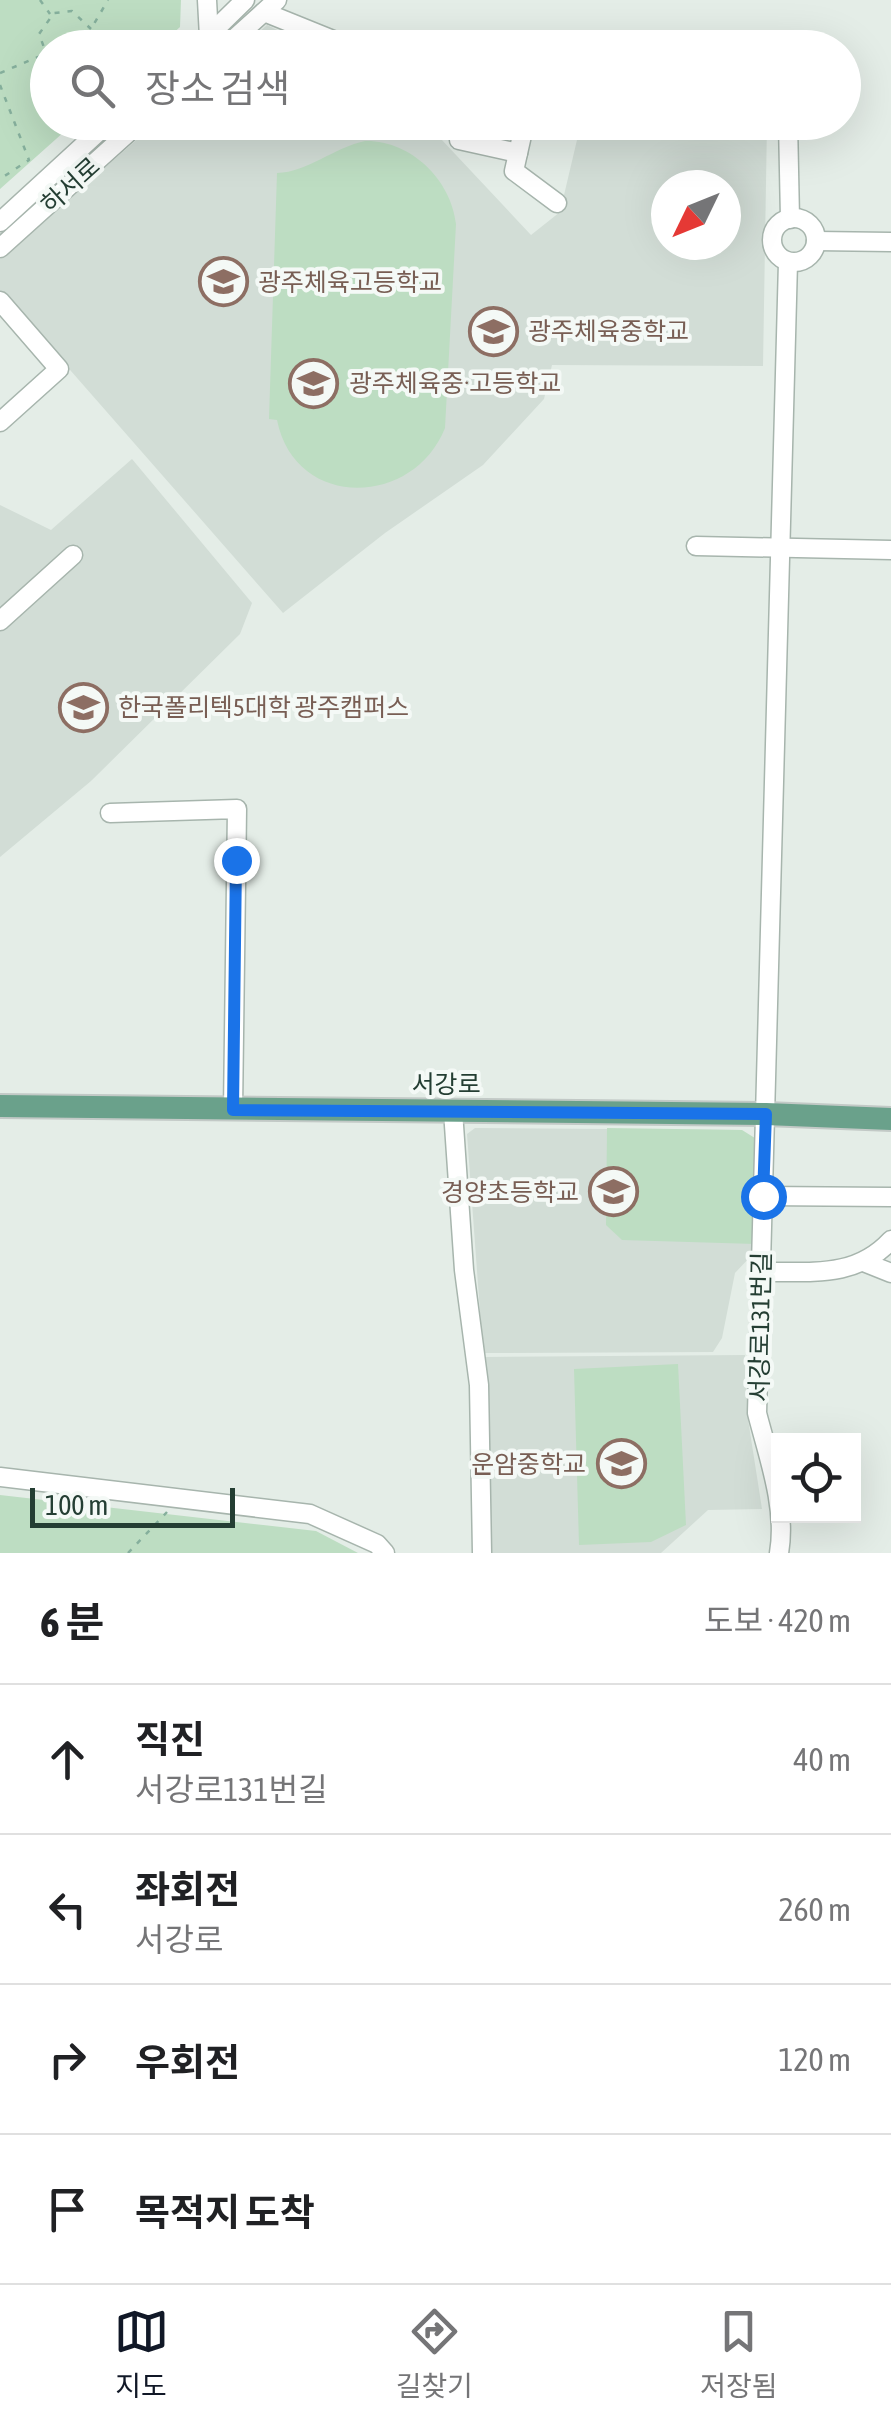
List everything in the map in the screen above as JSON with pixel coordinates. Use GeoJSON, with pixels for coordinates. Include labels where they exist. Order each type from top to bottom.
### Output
{"type":"FeatureCollection","features":[{"type":"Feature","properties":{"kind":"main road","name":"서강로"},"geometry":{"type":"LineString","coordinates":[[0,1106],[766,1114],[891,1120]]}},
{"type":"Feature","properties":{"kind":"street"},"geometry":{"type":"LineString","coordinates":[[207,0],[209,30]]}},
{"type":"Feature","properties":{"kind":"street"},"geometry":{"type":"LineString","coordinates":[[221,30],[245,0]]}},
{"type":"Feature","properties":{"kind":"street"},"geometry":{"type":"LineString","coordinates":[[232,30],[271,6],[318,30]]}},
{"type":"Feature","properties":{"kind":"street","name":"하서로"},"geometry":{"type":"LineString","coordinates":[[0,222],[89,140]]}},
{"type":"Feature","properties":{"kind":"street","name":"하서로"},"geometry":{"type":"LineString","coordinates":[[0,248],[120,140]]}},
{"type":"Feature","properties":{"kind":"street"},"geometry":{"type":"LineString","coordinates":[[459,140],[518,153]]}},
{"type":"Feature","properties":{"kind":"street"},"geometry":{"type":"LineString","coordinates":[[521,140],[514,171],[557,202]]}},
{"type":"Feature","properties":{"kind":"street"},"geometry":{"type":"LineString","coordinates":[[788,140],[790,219]]}},
{"type":"Feature","properties":{"kind":"street"},"geometry":{"type":"LineString","coordinates":[[790,219],[808,223],[816,241],[809,257],[788,262],[776,253],[772,238],[779,224],[790,219]]}},
{"type":"Feature","properties":{"kind":"street"},"geometry":{"type":"LineString","coordinates":[[816,241],[891,242]]}},
{"type":"Feature","properties":{"kind":"street","name":"서강로131번길"},"geometry":{"type":"LineString","coordinates":[[780,1553],[782,1538],[773,1479],[757,1413],[788,262]]}},
{"type":"Feature","properties":{"kind":"street"},"geometry":{"type":"LineString","coordinates":[[0,301],[59,370],[0,422]]}},
{"type":"Feature","properties":{"kind":"street"},"geometry":{"type":"LineString","coordinates":[[696,546],[891,550]]}},
{"type":"Feature","properties":{"kind":"street"},"geometry":{"type":"LineString","coordinates":[[0,622],[72,555]]}},
{"type":"Feature","properties":{"kind":"street"},"geometry":{"type":"LineString","coordinates":[[110,813],[237,808],[233,1110]]}},
{"type":"Feature","properties":{"kind":"street"},"geometry":{"type":"LineString","coordinates":[[453,1111],[464,1270],[479,1385],[482,1553]]}},
{"type":"Feature","properties":{"kind":"street"},"geometry":{"type":"LineString","coordinates":[[763,1196],[891,1197]]}},
{"type":"Feature","properties":{"kind":"street"},"geometry":{"type":"LineString","coordinates":[[760,1272],[848,1270],[866,1263],[891,1240]]}},
{"type":"Feature","properties":{"kind":"street"},"geometry":{"type":"LineString","coordinates":[[866,1263],[891,1273]]}},
{"type":"Feature","properties":{"kind":"street"},"geometry":{"type":"LineString","coordinates":[[0,1477],[310,1514],[376,1544],[385,1553]]}},
{"type":"Feature","properties":{"kind":"path"},"geometry":{"type":"LineString","coordinates":[[40,0],[50,16]]}},
{"type":"Feature","properties":{"kind":"path"},"geometry":{"type":"LineString","coordinates":[[41,30],[50,16],[72,11],[92,29],[108,0]]}},
{"type":"Feature","properties":{"kind":"path"},"geometry":{"type":"LineString","coordinates":[[0,74],[30,62]]}},
{"type":"Feature","properties":{"kind":"path"},"geometry":{"type":"LineString","coordinates":[[0,85],[29,160],[0,179]]}},
{"type":"Feature","properties":{"kind":"path"},"geometry":{"type":"LineString","coordinates":[[128,1553],[177,1499]]}},
{"type":"Feature","properties":{"kind":"shaded area","name":"광주체육중·고등학교"},"geometry":{"type":"Polygon","coordinates":[[[136,140],[442,140],[531,235],[560,212],[577,140],[767,140],[763,366],[552,365],[544,399],[483,465],[385,533],[283,613],[0,290],[0,259],[136,140]]]}},
{"type":"Feature","properties":{"kind":"shaded area","name":"한국폴리텍5대학 광주캠퍼스"},"geometry":{"type":"Polygon","coordinates":[[[132,459],[252,603],[240,634],[91,781],[0,857],[0,505],[51,530],[132,459]]]}},
{"type":"Feature","properties":{"kind":"shaded area","name":"경양초등학교"},"geometry":{"type":"Polygon","coordinates":[[[475,1128],[742,1130],[756,1244],[752,1255],[735,1273],[722,1338],[713,1352],[483,1353],[467,1134],[475,1128]]]}},
{"type":"Feature","properties":{"kind":"shaded area","name":"운암중학교"},"geometry":{"type":"Polygon","coordinates":[[[745,1355],[748,1419],[762,1509],[708,1510],[661,1553],[489,1553],[484,1357],[745,1355]]]}},
{"type":"Feature","properties":{"kind":"green space"},"geometry":{"type":"Polygon","coordinates":[[[0,0],[181,0],[177,30],[30,30],[30,140],[55,140],[0,189],[0,0]]]}},
{"type":"Feature","properties":{"kind":"green space"},"geometry":{"type":"Polygon","coordinates":[[[365,141],[398,147],[426,165],[446,192],[456,224],[445,428],[429,454],[408,473],[383,484],[356,488],[330,483],[306,470],[288,449],[277,420],[269,419],[277,173],[299,169],[365,141]]]}},
{"type":"Feature","properties":{"kind":"green space"},"geometry":{"type":"Polygon","coordinates":[[[607,1128],[742,1130],[758,1140],[756,1244],[622,1240],[606,1225],[607,1128]]]}},
{"type":"Feature","properties":{"kind":"green space"},"geometry":{"type":"Polygon","coordinates":[[[678,1364],[686,1525],[651,1542],[579,1545],[574,1369],[678,1364]]]}},
{"type":"Feature","properties":{"kind":"green space"},"geometry":{"type":"Polygon","coordinates":[[[0,1495],[316,1531],[358,1553],[0,1553],[0,1495]]]}},
{"type":"Feature","properties":{"kind":"place","name":"광주체육고등학교"},"geometry":{"type":"Point","coordinates":[223,282]}},
{"type":"Feature","properties":{"kind":"place","name":"광주체육중학교"},"geometry":{"type":"Point","coordinates":[493,331]}},
{"type":"Feature","properties":{"kind":"place","name":"광주체육중·고등학교"},"geometry":{"type":"Point","coordinates":[314,383]}},
{"type":"Feature","properties":{"kind":"place","name":"한국폴리텍5대학 광주캠퍼스"},"geometry":{"type":"Point","coordinates":[83,707]}},
{"type":"Feature","properties":{"kind":"place","name":"경양초등학교"},"geometry":{"type":"Point","coordinates":[614,1192]}},
{"type":"Feature","properties":{"kind":"place","name":"운암중학교"},"geometry":{"type":"Point","coordinates":[621,1464]}},
{"type":"Feature","properties":{"kind":"route"},"geometry":{"type":"LineString","coordinates":[[236,860],[233,1110],[766,1114],[763,1196]]}}]}
